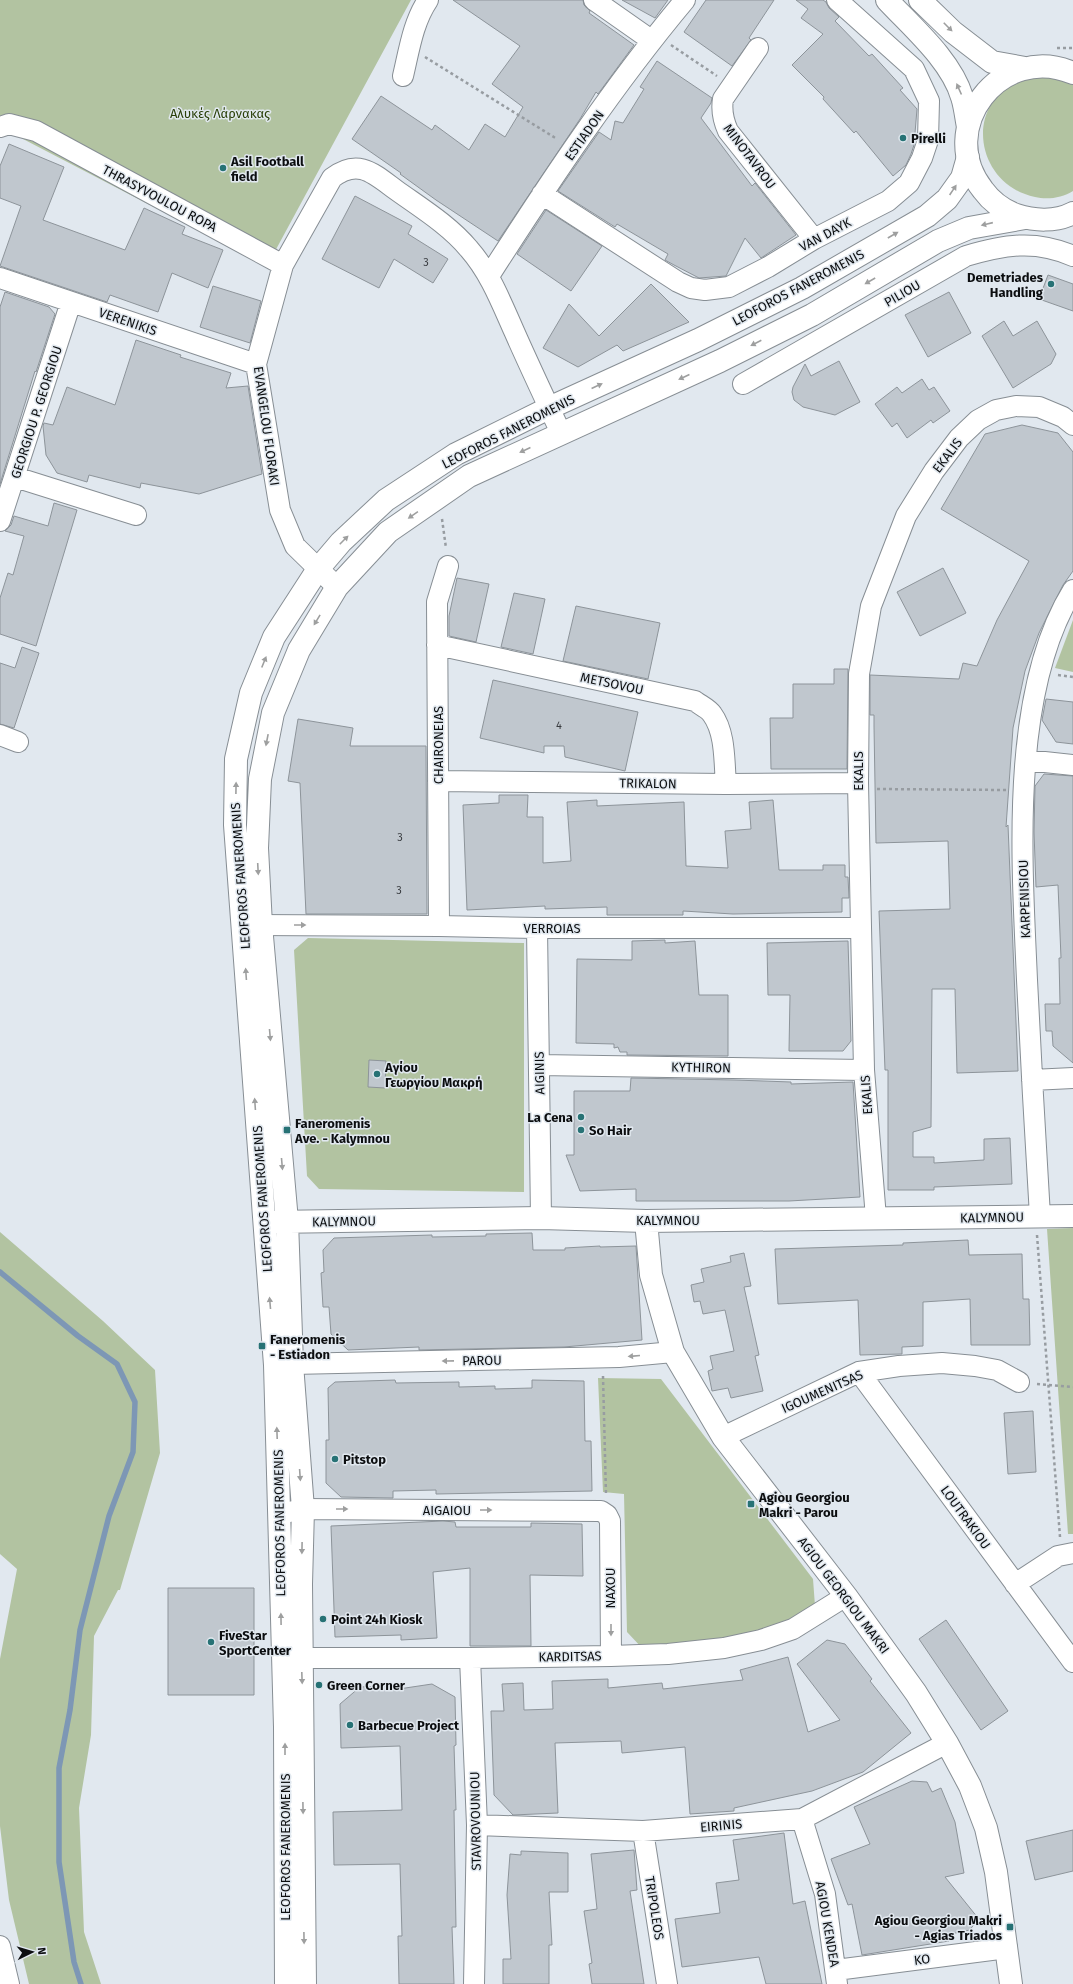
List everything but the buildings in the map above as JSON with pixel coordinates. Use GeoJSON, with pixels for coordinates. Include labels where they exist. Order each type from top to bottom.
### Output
{"type":"FeatureCollection","features":[{"type":"Feature","properties":{"kind":"main road"},"geometry":{"type":"LineString","coordinates":[[887,0],[933,50],[952,75],[962,96],[968,127]]}},
{"type":"Feature","properties":{"kind":"main road"},"geometry":{"type":"LineString","coordinates":[[920,0],[953,32],[992,62],[1025,68],[1052,67],[1070,70]]}},
{"type":"Feature","properties":{"kind":"main road"},"geometry":{"type":"LineString","coordinates":[[1025,68],[1005,76],[988,89],[972,113],[966,142],[968,157],[972,171],[988,196],[999,206],[1025,218],[1041,220],[1067,217]]}},
{"type":"Feature","properties":{"kind":"main road","name":"LEOFOROS FANEROMENIS"},"geometry":{"type":"LineString","coordinates":[[286,1984],[285,1727],[292,1657],[303,1509],[292,1364],[286,1221],[252,925],[235,825],[236,759],[251,693],[274,637],[318,569],[341,542],[386,500],[456,454],[549,408],[698,340],[802,288],[927,216],[951,194],[962,178],[968,157]]}},
{"type":"Feature","properties":{"kind":"main road","name":"LEOFOROS FANEROMENIS"},"geometry":{"type":"LineString","coordinates":[[305,1984],[292,1657],[280,1514],[275,1365],[263,1222],[252,925],[260,779],[273,713],[299,650],[337,587],[388,532],[469,476],[720,361],[812,315],[938,241],[969,228],[1025,218]]}},
{"type":"Feature","properties":{"kind":"main road","name":"KALYMNOU"},"geometry":{"type":"LineString","coordinates":[[263,1222],[540,1218],[646,1221],[1073,1216]]}},
{"type":"Feature","properties":{"kind":"main road","name":"AGIOU GEORGIOU MAKRI"},"geometry":{"type":"LineString","coordinates":[[646,1221],[651,1276],[673,1352],[723,1437],[846,1596],[916,1693],[947,1743],[970,1786],[986,1828],[996,1872],[1011,1984]]}},
{"type":"Feature","properties":{"kind":"street"},"geometry":{"type":"LineString","coordinates":[[403,76],[423,7],[428,0]]}},
{"type":"Feature","properties":{"kind":"street"},"geometry":{"type":"LineString","coordinates":[[594,0],[654,37]]}},
{"type":"Feature","properties":{"kind":"street","name":"ESTIADON"},"geometry":{"type":"LineString","coordinates":[[489,276],[542,194],[654,37],[685,0]]}},
{"type":"Feature","properties":{"kind":"street","name":"VAN DAYK"},"geometry":{"type":"LineString","coordinates":[[542,194],[678,282],[692,288],[716,290],[729,287],[768,267],[814,239],[888,201],[910,183],[922,158],[928,140],[929,101],[914,69],[837,0]]}},
{"type":"Feature","properties":{"kind":"street","name":"MINOTAVROU"},"geometry":{"type":"LineString","coordinates":[[758,48],[723,99],[723,119],[728,131],[814,239]]}},
{"type":"Feature","properties":{"kind":"street","name":"THRASYVOULOU ROPA"},"geometry":{"type":"LineString","coordinates":[[0,127],[9,124],[36,131],[283,265]]}},
{"type":"Feature","properties":{"kind":"street","name":"EVANGELOU FLORAKI"},"geometry":{"type":"LineString","coordinates":[[337,587],[295,546],[280,510],[256,364],[283,265],[332,178],[340,171],[351,168],[361,168],[375,174],[443,224],[468,248],[489,276],[561,433]]}},
{"type":"Feature","properties":{"kind":"street","name":"PILIOU"},"geometry":{"type":"LineString","coordinates":[[743,384],[966,256],[998,247],[1026,245],[1058,249],[1073,256]]}},
{"type":"Feature","properties":{"kind":"street","name":"VERENIKIS"},"geometry":{"type":"LineString","coordinates":[[0,278],[256,364]]}},
{"type":"Feature","properties":{"kind":"street","name":"GEORGIOU P. GEORGIOU"},"geometry":{"type":"LineString","coordinates":[[0,521],[16,476],[71,302]]}},
{"type":"Feature","properties":{"kind":"street","name":"EKALIS"},"geometry":{"type":"LineString","coordinates":[[876,1218],[864,1070],[858,786],[860,667],[871,606],[906,516],[934,471],[958,438],[978,420],[996,410],[1016,406],[1039,407],[1063,417],[1073,425]]}},
{"type":"Feature","properties":{"kind":"street"},"geometry":{"type":"LineString","coordinates":[[16,476],[136,516]]}},
{"type":"Feature","properties":{"kind":"street","name":"CHAIRONEIAS"},"geometry":{"type":"LineString","coordinates":[[439,926],[437,602],[448,566]]}},
{"type":"Feature","properties":{"kind":"street","name":"KARPENISIOU"},"geometry":{"type":"LineString","coordinates":[[1038,1216],[1022,860],[1024,790],[1026,760],[1035,690],[1054,627],[1073,590]]}},
{"type":"Feature","properties":{"kind":"street","name":"METSOVOU"},"geometry":{"type":"LineString","coordinates":[[437,645],[695,701],[712,714],[719,730],[723,745],[726,784]]}},
{"type":"Feature","properties":{"kind":"street"},"geometry":{"type":"LineString","coordinates":[[0,735],[18,742]]}},
{"type":"Feature","properties":{"kind":"street"},"geometry":{"type":"LineString","coordinates":[[1026,760],[1073,765]]}},
{"type":"Feature","properties":{"kind":"street","name":"TRIKALON"},"geometry":{"type":"LineString","coordinates":[[438,781],[858,786]]}},
{"type":"Feature","properties":{"kind":"street","name":"VERROIAS"},"geometry":{"type":"LineString","coordinates":[[252,925],[537,928],[861,928]]}},
{"type":"Feature","properties":{"kind":"street","name":"AIGINIS"},"geometry":{"type":"LineString","coordinates":[[537,928],[540,1218]]}},
{"type":"Feature","properties":{"kind":"street","name":"KYTHIRON"},"geometry":{"type":"LineString","coordinates":[[538,1065],[864,1070]]}},
{"type":"Feature","properties":{"kind":"street"},"geometry":{"type":"LineString","coordinates":[[1032,1080],[1073,1078]]}},
{"type":"Feature","properties":{"kind":"street","name":"PAROU"},"geometry":{"type":"LineString","coordinates":[[292,1364],[602,1357],[673,1352]]}},
{"type":"Feature","properties":{"kind":"street","name":"IGOUMENITSAS"},"geometry":{"type":"LineString","coordinates":[[723,1437],[859,1372],[899,1366],[942,1363],[997,1370],[1018,1382]]}},
{"type":"Feature","properties":{"kind":"street","name":"LOUTRAKIOU"},"geometry":{"type":"LineString","coordinates":[[859,1372],[1073,1662]]}},
{"type":"Feature","properties":{"kind":"street","name":"AIGAIOU"},"geometry":{"type":"LineString","coordinates":[[280,1514],[303,1509],[592,1511],[601,1512],[608,1518]]}},
{"type":"Feature","properties":{"kind":"street","name":"NAXOU"},"geometry":{"type":"LineString","coordinates":[[608,1518],[611,1656]]}},
{"type":"Feature","properties":{"kind":"street"},"geometry":{"type":"LineString","coordinates":[[1015,1584],[1044,1565],[1067,1555]]}},
{"type":"Feature","properties":{"kind":"street","name":"KARDITSAS"},"geometry":{"type":"LineString","coordinates":[[292,1657],[470,1658],[611,1656],[668,1654],[724,1648],[761,1640],[793,1629],[846,1596]]}},
{"type":"Feature","properties":{"kind":"street","name":"STAVROVOUNIOU"},"geometry":{"type":"LineString","coordinates":[[470,1658],[477,1825],[474,1984]]}},
{"type":"Feature","properties":{"kind":"street","name":"EIRINIS"},"geometry":{"type":"LineString","coordinates":[[477,1825],[643,1831],[802,1819],[947,1743]]}},
{"type":"Feature","properties":{"kind":"street","name":"AGIOU KENDEA"},"geometry":{"type":"LineString","coordinates":[[802,1819],[825,1894],[836,1977]]}},
{"type":"Feature","properties":{"kind":"street","name":"TRIPOLEOS"},"geometry":{"type":"LineString","coordinates":[[643,1831],[667,1984]]}},
{"type":"Feature","properties":{"kind":"street"},"geometry":{"type":"LineString","coordinates":[[0,1946],[9,1984]]}},
{"type":"Feature","properties":{"kind":"street","name":"KO"},"geometry":{"type":"LineString","coordinates":[[836,1977],[1007,1948]]}},
{"type":"Feature","properties":{"kind":"path"},"geometry":{"type":"LineString","coordinates":[[654,37],[732,86]]}},
{"type":"Feature","properties":{"kind":"path"},"geometry":{"type":"LineString","coordinates":[[410,48],[574,149]]}},
{"type":"Feature","properties":{"kind":"path"},"geometry":{"type":"LineString","coordinates":[[1051,48],[1073,48]]}},
{"type":"Feature","properties":{"kind":"path"},"geometry":{"type":"LineString","coordinates":[[442,513],[448,566]]}},
{"type":"Feature","properties":{"kind":"path"},"geometry":{"type":"LineString","coordinates":[[858,786],[1024,790]]}},
{"type":"Feature","properties":{"kind":"path"},"geometry":{"type":"LineString","coordinates":[[1038,1216],[1049,1385],[1067,1555]]}},
{"type":"Feature","properties":{"kind":"path"},"geometry":{"type":"LineString","coordinates":[[602,1357],[608,1518]]}},
{"type":"Feature","properties":{"kind":"path"},"geometry":{"type":"LineString","coordinates":[[1018,1382],[1073,1387]]}},
{"type":"Feature","properties":{"kind":"green space","name":"Αλυκές Λάρνακας"},"geometry":{"type":"Polygon","coordinates":[[[0,0],[411,0],[267,266],[0,127],[0,0]]]}},
{"type":"Feature","properties":{"kind":"green space"},"geometry":{"type":"Polygon","coordinates":[[[1048,76],[1064,79],[1073,84],[1073,191],[1054,198],[1035,197],[1015,190],[1000,177],[989,161],[984,144],[984,125],[989,108],[1001,93],[1018,82],[1048,76]]]}},
{"type":"Feature","properties":{"kind":"green space"},"geometry":{"type":"Polygon","coordinates":[[[1073,620],[1073,672],[1055,668],[1073,620]]]}},
{"type":"Feature","properties":{"kind":"green space"},"geometry":{"type":"Polygon","coordinates":[[[308,938],[524,943],[524,1192],[319,1189],[307,1176],[294,950],[308,938]]]}},
{"type":"Feature","properties":{"kind":"green space"},"geometry":{"type":"Polygon","coordinates":[[[1073,1228],[1073,1534],[1068,1534],[1047,1229],[1073,1228]]]}},
{"type":"Feature","properties":{"kind":"green space"},"geometry":{"type":"Polygon","coordinates":[[[0,1232],[103,1321],[155,1370],[160,1453],[120,1590],[118,1590],[94,1636],[91,1735],[79,1808],[84,1932],[101,1984],[29,1984],[9,1900],[0,1826],[0,1659],[17,1569],[0,1554],[0,1232]]]}},
{"type":"Feature","properties":{"kind":"green space"},"geometry":{"type":"Polygon","coordinates":[[[598,1378],[661,1379],[813,1579],[815,1606],[783,1626],[722,1641],[643,1649],[627,1632],[624,1494],[603,1492],[598,1378]]]}},
{"type":"Feature","properties":{"kind":"waterway"},"geometry":{"type":"LineString","coordinates":[[0,1272],[78,1336],[117,1364],[135,1402],[133,1452],[109,1516],[80,1630],[70,1710],[59,1768],[59,1862],[74,1962],[81,1984]]}},
{"type":"Feature","properties":{"kind":"place","name":"Pirelli"},"geometry":{"type":"Point","coordinates":[903,138]}},
{"type":"Feature","properties":{"kind":"place","name":"Asil Football field"},"geometry":{"type":"Point","coordinates":[223,168]}},
{"type":"Feature","properties":{"kind":"place","name":"Demetriades Handling"},"geometry":{"type":"Point","coordinates":[1051,284]}},
{"type":"Feature","properties":{"kind":"place","name":"Αγίου Γεωργίου Μακρή"},"geometry":{"type":"Point","coordinates":[377,1074]}},
{"type":"Feature","properties":{"kind":"place","name":"La Cena"},"geometry":{"type":"Point","coordinates":[581,1117]}},
{"type":"Feature","properties":{"kind":"place","name":"Faneromenis Ave. - Kalymnou"},"geometry":{"type":"Point","coordinates":[287,1130]}},
{"type":"Feature","properties":{"kind":"place","name":"So Hair"},"geometry":{"type":"Point","coordinates":[581,1130]}},
{"type":"Feature","properties":{"kind":"place","name":"Faneromenis - Estiadon"},"geometry":{"type":"Point","coordinates":[262,1346]}},
{"type":"Feature","properties":{"kind":"place","name":"Pitstop"},"geometry":{"type":"Point","coordinates":[335,1459]}},
{"type":"Feature","properties":{"kind":"place","name":"Agiou Georgiou Makri - Parou"},"geometry":{"type":"Point","coordinates":[751,1504]}},
{"type":"Feature","properties":{"kind":"place","name":"Point 24h Kiosk"},"geometry":{"type":"Point","coordinates":[323,1619]}},
{"type":"Feature","properties":{"kind":"place","name":"FiveStar SportCenter"},"geometry":{"type":"Point","coordinates":[211,1642]}},
{"type":"Feature","properties":{"kind":"place","name":"Green Corner"},"geometry":{"type":"Point","coordinates":[319,1685]}},
{"type":"Feature","properties":{"kind":"place","name":"Barbecue Project"},"geometry":{"type":"Point","coordinates":[350,1725]}},
{"type":"Feature","properties":{"kind":"place","name":"Agiou Georgiou Makri - Agias Triados"},"geometry":{"type":"Point","coordinates":[1010,1927]}}]}
